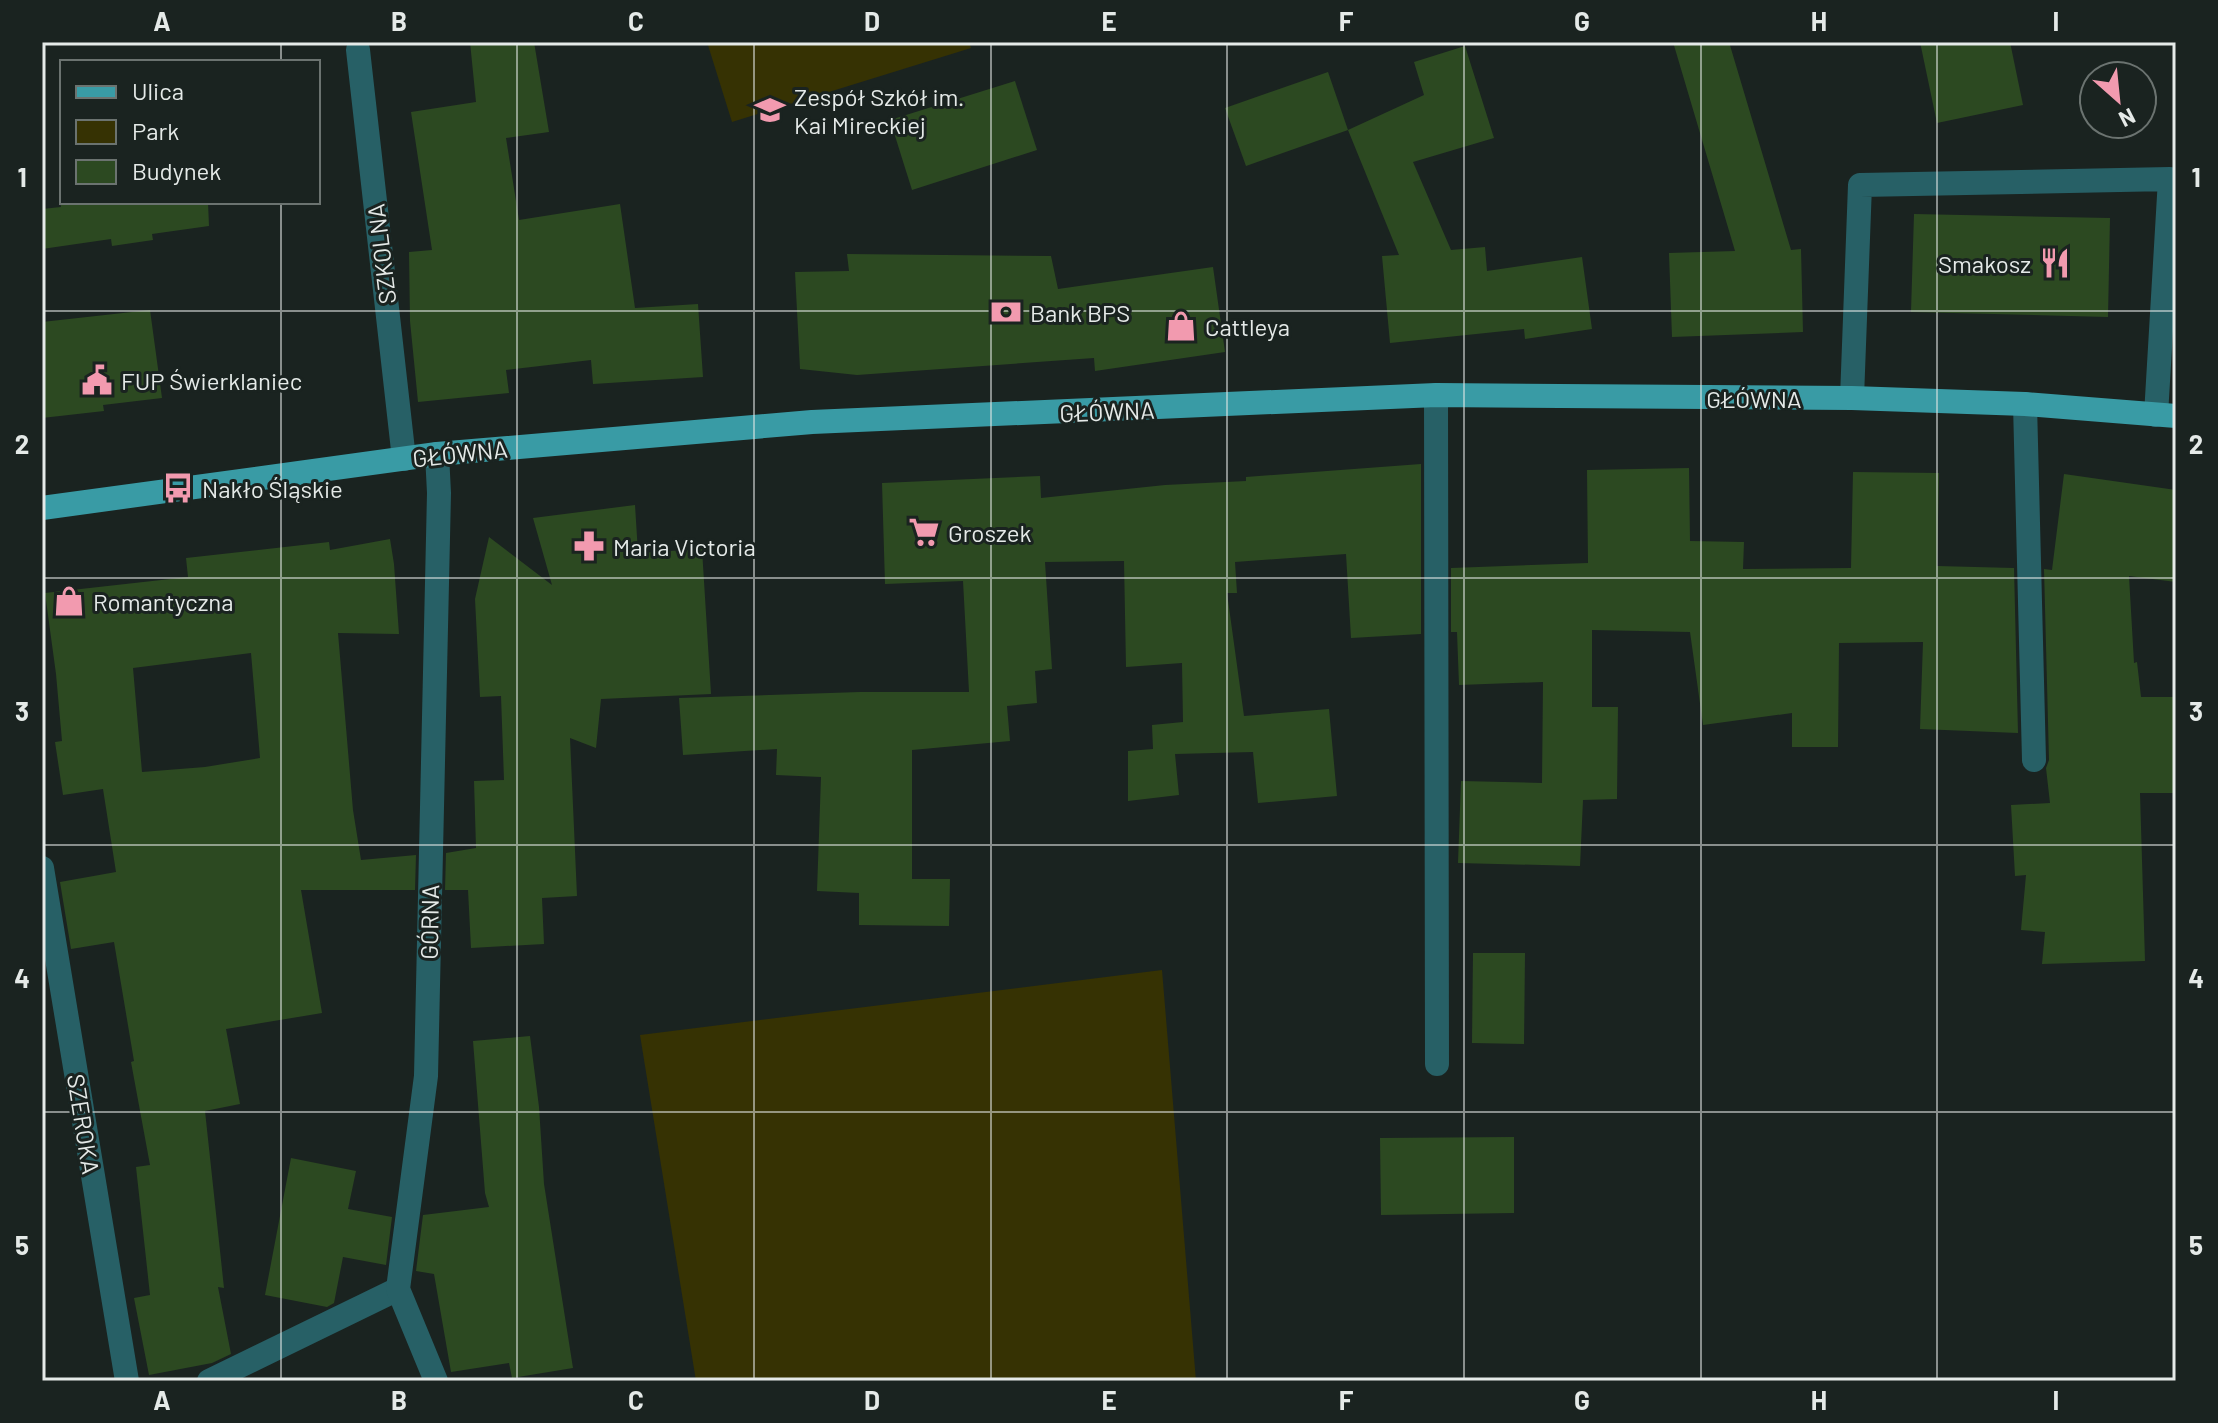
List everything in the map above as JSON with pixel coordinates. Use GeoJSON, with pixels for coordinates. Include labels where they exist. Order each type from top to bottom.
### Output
{"type":"FeatureCollection","features":[{"type":"Feature","properties":{"kind":"main road","name":"GŁÓWNA"},"geometry":{"type":"LineString","coordinates":[[42,508],[437,454],[812,422],[1436,395],[1852,398],[2025,404],[2166,415]]}},
{"type":"Feature","properties":{"kind":"street","name":"SZKOLNA"},"geometry":{"type":"LineString","coordinates":[[358,50],[404,459]]}},
{"type":"Feature","properties":{"kind":"street"},"geometry":{"type":"LineString","coordinates":[[1852,398],[1860,185],[2170,179],[2166,415]]}},
{"type":"Feature","properties":{"kind":"street"},"geometry":{"type":"LineString","coordinates":[[1436,395],[1437,1064]]}},
{"type":"Feature","properties":{"kind":"street"},"geometry":{"type":"LineString","coordinates":[[2025,404],[2034,760]]}},
{"type":"Feature","properties":{"kind":"street","name":"GÓRNA"},"geometry":{"type":"LineString","coordinates":[[436,1381],[398,1289],[426,1076],[439,493],[437,454]]}},
{"type":"Feature","properties":{"kind":"street","name":"SZEROKA"},"geometry":{"type":"LineString","coordinates":[[42,868],[127,1381]]}},
{"type":"Feature","properties":{"kind":"street"},"geometry":{"type":"LineString","coordinates":[[209,1381],[398,1289]]}},
{"type":"Feature","properties":{"kind":"green space"},"geometry":{"type":"Polygon","coordinates":[[[707,42],[969,42],[971,48],[732,122],[707,42]]]}},
{"type":"Feature","properties":{"kind":"green space"},"geometry":{"type":"Polygon","coordinates":[[[1162,970],[1196,1381],[696,1381],[640,1035],[1162,970]]]}},
{"type":"Feature","properties":{"kind":"building"},"geometry":{"type":"Polygon","coordinates":[[[470,42],[534,42],[549,132],[506,138],[519,220],[620,204],[635,308],[698,304],[703,377],[593,384],[591,360],[506,370],[509,393],[418,402],[410,321],[409,252],[432,250],[411,112],[476,102],[470,42]]]}},
{"type":"Feature","properties":{"kind":"building"},"geometry":{"type":"Polygon","coordinates":[[[1673,42],[1729,42],[1791,250],[1801,249],[1803,332],[1672,337],[1669,253],[1735,251],[1673,42]]]}},
{"type":"Feature","properties":{"kind":"building"},"geometry":{"type":"Polygon","coordinates":[[[1920,42],[2010,42],[2023,105],[1937,123],[1920,42]]]}},
{"type":"Feature","properties":{"kind":"building"},"geometry":{"type":"Polygon","coordinates":[[[1465,46],[1494,138],[1413,162],[1451,250],[1485,247],[1487,271],[1582,257],[1592,329],[1525,339],[1524,329],[1390,343],[1382,256],[1399,255],[1348,130],[1424,95],[1414,62],[1465,46]]]}},
{"type":"Feature","properties":{"kind":"building"},"geometry":{"type":"Polygon","coordinates":[[[1328,72],[1348,130],[1246,166],[1225,108],[1328,72]]]}},
{"type":"Feature","properties":{"kind":"building"},"geometry":{"type":"Polygon","coordinates":[[[1015,81],[1037,150],[912,190],[890,120],[1015,81]]]}},
{"type":"Feature","properties":{"kind":"building"},"geometry":{"type":"Polygon","coordinates":[[[60,204],[208,204],[209,226],[152,234],[153,240],[112,246],[111,239],[42,249],[42,209],[61,207],[60,204]]]}},
{"type":"Feature","properties":{"kind":"building"},"geometry":{"type":"Polygon","coordinates":[[[1914,214],[2110,218],[2108,317],[1911,312],[1914,214]]]}},
{"type":"Feature","properties":{"kind":"building"},"geometry":{"type":"Polygon","coordinates":[[[847,254],[1051,256],[1058,289],[1213,267],[1225,352],[1095,371],[1094,358],[857,375],[800,369],[795,272],[849,271],[847,254]]]}},
{"type":"Feature","properties":{"kind":"building"},"geometry":{"type":"Polygon","coordinates":[[[150,310],[162,398],[103,405],[104,411],[42,418],[42,322],[150,310]]]}},
{"type":"Feature","properties":{"kind":"building"},"geometry":{"type":"Polygon","coordinates":[[[1421,464],[1421,634],[1351,638],[1346,554],[1235,562],[1237,593],[1227,593],[1244,716],[1329,709],[1337,796],[1258,803],[1253,752],[1175,754],[1179,795],[1128,801],[1128,751],[1153,749],[1152,725],[1183,722],[1182,663],[1126,667],[1124,561],[1045,562],[1052,669],[1035,671],[1037,703],[1007,706],[1010,741],[912,750],[912,879],[950,879],[949,926],[859,925],[859,893],[817,891],[821,777],[776,775],[777,749],[683,755],[679,698],[969,692],[963,581],[885,584],[882,483],[1040,476],[1041,498],[1165,485],[1246,481],[1246,477],[1421,464]]]}},
{"type":"Feature","properties":{"kind":"building"},"geometry":{"type":"Polygon","coordinates":[[[1689,468],[1690,541],[1744,542],[1743,569],[1851,568],[1853,472],[1939,473],[1937,566],[2014,568],[2018,733],[1920,729],[1923,642],[1839,643],[1838,747],[1792,747],[1792,713],[1703,725],[1690,632],[1592,630],[1592,707],[1618,707],[1617,799],[1583,800],[1580,866],[1458,863],[1461,781],[1542,783],[1543,682],[1459,685],[1457,632],[1451,632],[1451,568],[1588,563],[1587,470],[1689,468]]]}},
{"type":"Feature","properties":{"kind":"building"},"geometry":{"type":"Polygon","coordinates":[[[2064,474],[2176,490],[2176,582],[2129,576],[2134,663],[2137,662],[2141,697],[2176,697],[2176,793],[2140,793],[2145,961],[2042,964],[2045,932],[2021,930],[2026,875],[2015,876],[2011,805],[2050,803],[2046,768],[2049,760],[2044,569],[2052,570],[2064,474]]]}},
{"type":"Feature","properties":{"kind":"building"},"geometry":{"type":"Polygon","coordinates":[[[635,505],[638,553],[702,549],[711,694],[601,699],[596,748],[570,738],[577,896],[542,898],[544,944],[471,948],[468,890],[445,890],[446,853],[476,848],[474,781],[504,780],[501,696],[480,697],[475,599],[489,537],[552,585],[533,518],[635,505]]]}},
{"type":"Feature","properties":{"kind":"building"},"geometry":{"type":"Polygon","coordinates":[[[390,539],[399,634],[338,633],[353,810],[361,860],[416,855],[415,890],[301,890],[322,1013],[226,1029],[240,1104],[205,1111],[224,1288],[218,1287],[231,1354],[212,1363],[149,1375],[134,1298],[150,1295],[136,1167],[150,1165],[114,942],[71,949],[60,882],[116,872],[103,789],[63,795],[55,742],[62,741],[45,593],[188,577],[186,558],[329,542],[330,550],[390,539]],[[251,653],[133,668],[142,772],[205,767],[260,758],[251,653]]]}},
{"type":"Feature","properties":{"kind":"building"},"geometry":{"type":"Polygon","coordinates":[[[1473,953],[1525,953],[1524,1044],[1472,1043],[1473,953]]]}},
{"type":"Feature","properties":{"kind":"building"},"geometry":{"type":"Polygon","coordinates":[[[530,1036],[544,1184],[573,1368],[512,1378],[509,1363],[451,1372],[434,1274],[416,1271],[423,1215],[489,1207],[485,1193],[473,1041],[530,1036]]]}},
{"type":"Feature","properties":{"kind":"building"},"geometry":{"type":"Polygon","coordinates":[[[1514,1137],[1514,1213],[1381,1215],[1380,1138],[1514,1137]]]}},
{"type":"Feature","properties":{"kind":"building"},"geometry":{"type":"Polygon","coordinates":[[[291,1158],[356,1171],[348,1209],[392,1217],[386,1265],[343,1257],[334,1303],[327,1307],[265,1295],[291,1158]]]}},
{"type":"Feature","properties":{"kind":"place","name":"Zespół Szkół im. Kai Mireckiej"},"geometry":{"type":"Point","coordinates":[770,110]}},
{"type":"Feature","properties":{"kind":"place","name":"Smakosz"},"geometry":{"type":"Point","coordinates":[2055,263]}},
{"type":"Feature","properties":{"kind":"place","name":"Bank BPS"},"geometry":{"type":"Point","coordinates":[1006,312]}},
{"type":"Feature","properties":{"kind":"place","name":"Cattleya"},"geometry":{"type":"Point","coordinates":[1181,326]}},
{"type":"Feature","properties":{"kind":"place","name":"FUP Świerklaniec"},"geometry":{"type":"Point","coordinates":[97,380]}},
{"type":"Feature","properties":{"kind":"place","name":"Nakło Śląskie"},"geometry":{"type":"Point","coordinates":[178,488]}},
{"type":"Feature","properties":{"kind":"place","name":"Groszek"},"geometry":{"type":"Point","coordinates":[924,532]}},
{"type":"Feature","properties":{"kind":"place","name":"Maria Victoria"},"geometry":{"type":"Point","coordinates":[589,546]}},
{"type":"Feature","properties":{"kind":"place","name":"Romantyczna"},"geometry":{"type":"Point","coordinates":[69,601]}}]}
